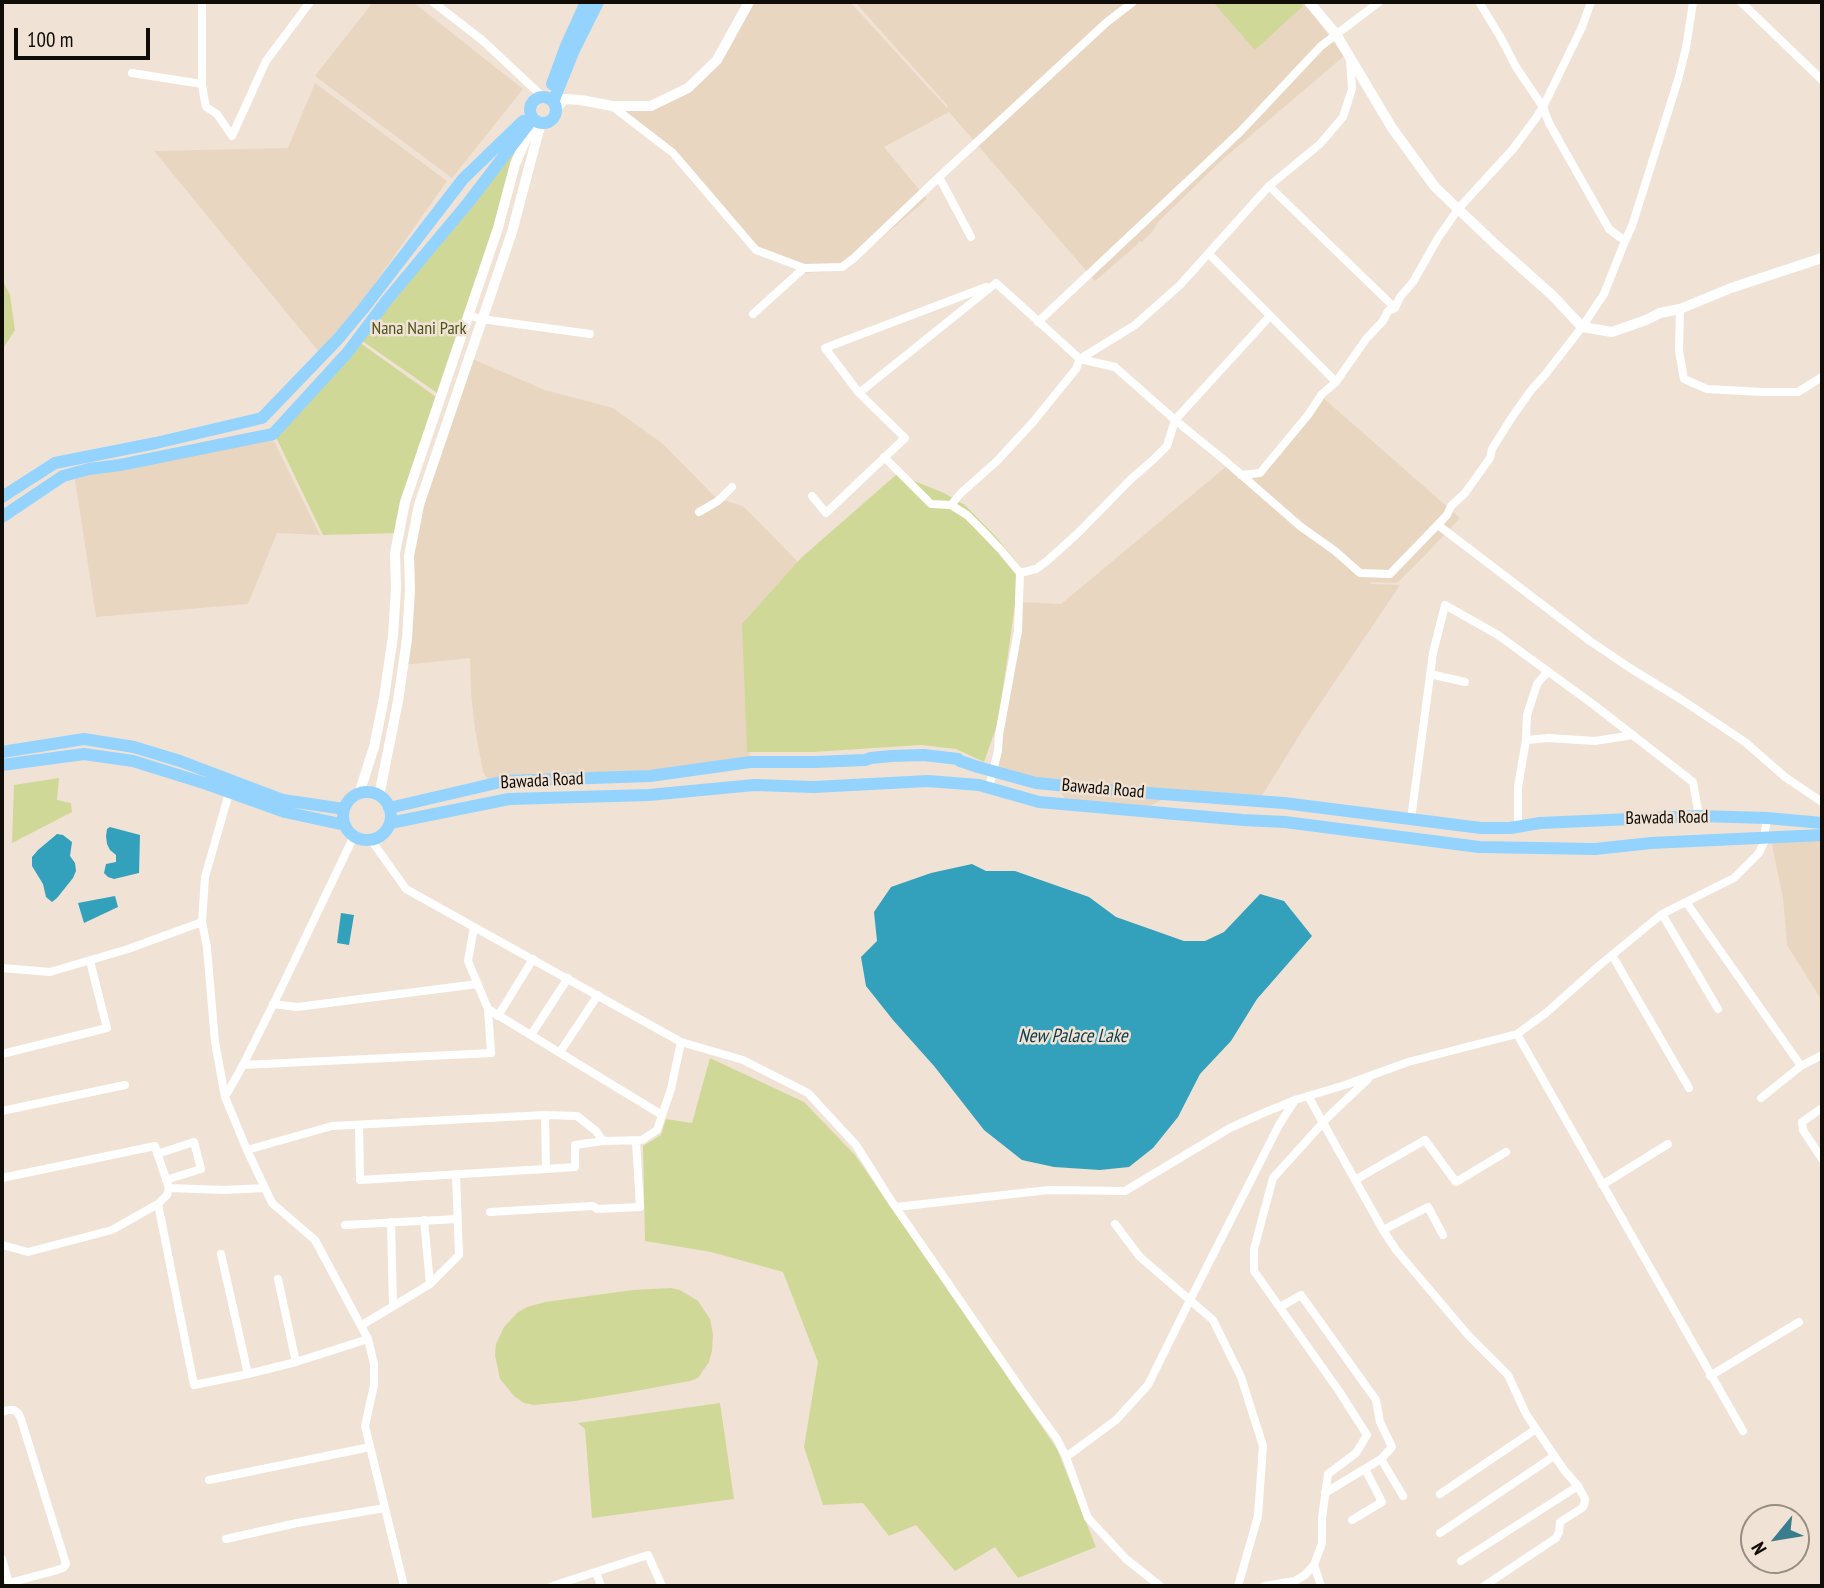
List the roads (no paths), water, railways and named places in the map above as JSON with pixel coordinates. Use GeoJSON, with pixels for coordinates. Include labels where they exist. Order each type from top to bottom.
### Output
{"type":"FeatureCollection","features":[{"type":"Feature","properties":{"kind":"main road"},"geometry":{"type":"LineString","coordinates":[[549,101],[533,102],[530,110],[535,118],[545,122],[552,119],[556,112],[549,101],[566,46],[586,2]]}},
{"type":"Feature","properties":{"kind":"main road"},"geometry":{"type":"LineString","coordinates":[[549,101],[598,2]]}},
{"type":"Feature","properties":{"kind":"main road"},"geometry":{"type":"LineString","coordinates":[[359,794],[374,747],[386,686],[393,636],[395,553],[405,502],[498,228],[515,164],[535,118]]}},
{"type":"Feature","properties":{"kind":"main road"},"geometry":{"type":"LineString","coordinates":[[379,796],[407,639],[410,556],[419,505],[512,232],[535,118]]}},
{"type":"Feature","properties":{"kind":"main road"},"geometry":{"type":"LineString","coordinates":[[2,498],[55,463],[262,418],[338,339],[463,179],[535,118]]}},
{"type":"Feature","properties":{"kind":"main road"},"geometry":{"type":"LineString","coordinates":[[2,517],[63,475],[273,435],[348,352],[535,118]]}},
{"type":"Feature","properties":{"kind":"main road"},"geometry":{"type":"LineString","coordinates":[[55,463],[63,475]]}},
{"type":"Feature","properties":{"kind":"main road"},"geometry":{"type":"LineString","coordinates":[[2,751],[84,739],[134,747],[180,761],[283,800],[344,809]]}},
{"type":"Feature","properties":{"kind":"main road"},"geometry":{"type":"LineString","coordinates":[[2,765],[84,754],[133,761],[285,812],[345,825]]}},
{"type":"Feature","properties":{"kind":"main road","name":"Bawada Road"},"geometry":{"type":"LineString","coordinates":[[389,808],[503,781],[650,776],[750,762],[815,762],[924,755],[958,759],[1036,783],[1266,801],[1481,828],[1699,816],[1822,823]]}},
{"type":"Feature","properties":{"kind":"main road"},"geometry":{"type":"LineString","coordinates":[[390,823],[509,799],[649,795],[754,785],[814,786],[944,781],[989,787],[1040,802],[1284,822],[1479,847],[1595,849],[1651,843],[1822,835]]}},
{"type":"Feature","properties":{"kind":"main road"},"geometry":{"type":"LineString","coordinates":[[359,794],[379,796],[389,808],[390,823],[383,834],[371,840],[354,836],[345,825],[344,809],[351,799],[359,794]]}},
{"type":"Feature","properties":{"kind":"street"},"geometry":{"type":"LineString","coordinates":[[202,2],[202,84],[206,107],[217,114],[232,135],[266,61],[310,2]]}},
{"type":"Feature","properties":{"kind":"street"},"geometry":{"type":"LineString","coordinates":[[433,2],[474,33],[549,101],[581,100],[612,106],[651,106],[688,88],[717,60],[749,2]]}},
{"type":"Feature","properties":{"kind":"street"},"geometry":{"type":"LineString","coordinates":[[612,106],[673,153],[756,250],[804,268],[842,267],[1107,22],[1133,2]]}},
{"type":"Feature","properties":{"kind":"street"},"geometry":{"type":"LineString","coordinates":[[1038,322],[1240,132],[1321,46],[1379,2]]}},
{"type":"Feature","properties":{"kind":"street"},"geometry":{"type":"LineString","coordinates":[[1479,2],[1516,67],[1543,107],[1555,134],[1609,229],[1625,241]]}},
{"type":"Feature","properties":{"kind":"street"},"geometry":{"type":"LineString","coordinates":[[1241,475],[1260,473],[1322,394],[1336,382],[1366,339],[1413,282],[1438,237],[1459,208],[1513,149],[1543,107],[1591,2]]}},
{"type":"Feature","properties":{"kind":"street"},"geometry":{"type":"LineString","coordinates":[[996,284],[1080,359],[1115,367],[1300,526],[1360,573],[1390,574],[1465,493],[1532,389],[1582,327],[1604,294],[1632,226],[1678,80],[1693,2]]}},
{"type":"Feature","properties":{"kind":"street"},"geometry":{"type":"LineString","coordinates":[[1741,2],[1822,80]]}},
{"type":"Feature","properties":{"kind":"street"},"geometry":{"type":"LineString","coordinates":[[1313,4],[1336,34],[1392,128],[1436,187],[1553,296],[1582,327],[1612,332],[1822,258]]}},
{"type":"Feature","properties":{"kind":"street"},"geometry":{"type":"LineString","coordinates":[[951,505],[1033,422],[1076,369],[1080,359],[1135,325],[1180,285],[1269,186],[1320,144],[1343,117],[1352,89],[1350,59]]}},
{"type":"Feature","properties":{"kind":"street"},"geometry":{"type":"LineString","coordinates":[[132,73],[202,84]]}},
{"type":"Feature","properties":{"kind":"street"},"geometry":{"type":"LineString","coordinates":[[939,177],[971,237]]}},
{"type":"Feature","properties":{"kind":"street"},"geometry":{"type":"LineString","coordinates":[[1269,186],[1395,307]]}},
{"type":"Feature","properties":{"kind":"street"},"geometry":{"type":"LineString","coordinates":[[1209,254],[1336,382]]}},
{"type":"Feature","properties":{"kind":"street"},"geometry":{"type":"LineString","coordinates":[[753,314],[804,268]]}},
{"type":"Feature","properties":{"kind":"street"},"geometry":{"type":"LineString","coordinates":[[859,393],[996,284]]}},
{"type":"Feature","properties":{"kind":"street"},"geometry":{"type":"LineString","coordinates":[[812,496],[825,513],[905,438],[859,393],[825,348],[996,284]]}},
{"type":"Feature","properties":{"kind":"street"},"geometry":{"type":"LineString","coordinates":[[1680,309],[1679,351],[1684,379],[1707,388],[1798,392],[1822,377]]}},
{"type":"Feature","properties":{"kind":"street"},"geometry":{"type":"LineString","coordinates":[[468,315],[590,334]]}},
{"type":"Feature","properties":{"kind":"street"},"geometry":{"type":"LineString","coordinates":[[1020,573],[1036,569],[1047,561],[1167,446],[1175,420],[1270,316]]}},
{"type":"Feature","properties":{"kind":"street"},"geometry":{"type":"LineString","coordinates":[[297,382],[309,394]]}},
{"type":"Feature","properties":{"kind":"street"},"geometry":{"type":"LineString","coordinates":[[884,457],[931,504],[951,505],[967,515],[1020,573],[1018,631],[989,787]]}},
{"type":"Feature","properties":{"kind":"street"},"geometry":{"type":"LineString","coordinates":[[699,512],[718,501],[732,487]]}},
{"type":"Feature","properties":{"kind":"street"},"geometry":{"type":"LineString","coordinates":[[1438,525],[1590,641],[1745,742],[1785,777],[1822,802]]}},
{"type":"Feature","properties":{"kind":"street"},"geometry":{"type":"LineString","coordinates":[[1411,819],[1433,653],[1445,606],[1498,635],[1693,782],[1699,816]]}},
{"type":"Feature","properties":{"kind":"street"},"geometry":{"type":"LineString","coordinates":[[1518,827],[1518,787],[1526,740],[1527,715],[1538,684],[1548,671]]}},
{"type":"Feature","properties":{"kind":"street"},"geometry":{"type":"LineString","coordinates":[[1430,674],[1465,682]]}},
{"type":"Feature","properties":{"kind":"street"},"geometry":{"type":"LineString","coordinates":[[1526,740],[1549,738],[1595,741],[1633,736]]}},
{"type":"Feature","properties":{"kind":"street"},"geometry":{"type":"LineString","coordinates":[[229,793],[205,877],[202,922],[215,1042],[225,1097],[272,1203],[315,1240],[368,1339],[374,1364],[374,1385],[365,1426],[404,1586]]}},
{"type":"Feature","properties":{"kind":"street"},"geometry":{"type":"LineString","coordinates":[[896,1206],[1049,1190],[1125,1191],[1230,1128],[1295,1100],[1408,1062],[1517,1034],[1546,1013],[1662,914],[1734,878],[1756,857],[1765,840],[1767,818]]}},
{"type":"Feature","properties":{"kind":"street"},"geometry":{"type":"LineString","coordinates":[[225,1097],[354,836]]}},
{"type":"Feature","properties":{"kind":"street"},"geometry":{"type":"LineString","coordinates":[[371,840],[406,889],[681,1042],[743,1060],[808,1093],[856,1144],[1057,1439],[1088,1518],[1126,1559],[1160,1586]]}},
{"type":"Feature","properties":{"kind":"street"},"geometry":{"type":"LineString","coordinates":[[1686,902],[1801,1066]]}},
{"type":"Feature","properties":{"kind":"street"},"geometry":{"type":"LineString","coordinates":[[1662,914],[1718,1009]]}},
{"type":"Feature","properties":{"kind":"street"},"geometry":{"type":"LineString","coordinates":[[2,968],[50,972],[128,949],[202,922]]}},
{"type":"Feature","properties":{"kind":"street"},"geometry":{"type":"LineString","coordinates":[[243,1065],[491,1053],[488,1009],[468,961],[474,927]]}},
{"type":"Feature","properties":{"kind":"street"},"geometry":{"type":"LineString","coordinates":[[1612,955],[1689,1088]]}},
{"type":"Feature","properties":{"kind":"street"},"geometry":{"type":"LineString","coordinates":[[498,1016],[533,959]]}},
{"type":"Feature","properties":{"kind":"street"},"geometry":{"type":"LineString","coordinates":[[2,1054],[107,1028],[90,961]]}},
{"type":"Feature","properties":{"kind":"street"},"geometry":{"type":"LineString","coordinates":[[531,1035],[568,978]]}},
{"type":"Feature","properties":{"kind":"street"},"geometry":{"type":"LineString","coordinates":[[273,1004],[297,1007],[478,984]]}},
{"type":"Feature","properties":{"kind":"street"},"geometry":{"type":"LineString","coordinates":[[560,1052],[598,995]]}},
{"type":"Feature","properties":{"kind":"street"},"geometry":{"type":"LineString","coordinates":[[488,1009],[663,1115]]}},
{"type":"Feature","properties":{"kind":"street"},"geometry":{"type":"LineString","coordinates":[[1517,1034],[1743,1431]]}},
{"type":"Feature","properties":{"kind":"street"},"geometry":{"type":"LineString","coordinates":[[359,1125],[360,1180],[575,1167],[575,1145],[642,1140],[657,1130],[671,1089],[681,1042]]}},
{"type":"Feature","properties":{"kind":"street"},"geometry":{"type":"LineString","coordinates":[[1761,1098],[1801,1066],[1822,1055]]}},
{"type":"Feature","properties":{"kind":"street"},"geometry":{"type":"LineString","coordinates":[[1264,1586],[1295,1581],[1314,1565],[1322,1543],[1322,1518],[1328,1474],[1356,1453],[1367,1435],[1254,1271],[1254,1249],[1273,1178],[1323,1122],[1372,1075]]}},
{"type":"Feature","properties":{"kind":"street"},"geometry":{"type":"LineString","coordinates":[[2,1111],[125,1085]]}},
{"type":"Feature","properties":{"kind":"street"},"geometry":{"type":"LineString","coordinates":[[1308,1096],[1396,1250],[1468,1335],[1508,1375],[1526,1413],[1585,1499],[1584,1505],[1560,1522],[1556,1538],[1484,1586]]}},
{"type":"Feature","properties":{"kind":"street"},"geometry":{"type":"LineString","coordinates":[[1066,1457],[1116,1420],[1149,1385],[1189,1300],[1279,1125],[1295,1100]]}},
{"type":"Feature","properties":{"kind":"street"},"geometry":{"type":"LineString","coordinates":[[1822,1108],[1802,1122],[1803,1130],[1822,1159]]}},
{"type":"Feature","properties":{"kind":"street"},"geometry":{"type":"LineString","coordinates":[[247,1150],[332,1126],[545,1115],[577,1116],[596,1131],[603,1142]]}},
{"type":"Feature","properties":{"kind":"street"},"geometry":{"type":"LineString","coordinates":[[545,1115],[546,1169]]}},
{"type":"Feature","properties":{"kind":"street"},"geometry":{"type":"LineString","coordinates":[[1355,1180],[1425,1140],[1456,1182],[1506,1152]]}},
{"type":"Feature","properties":{"kind":"street"},"geometry":{"type":"LineString","coordinates":[[490,1212],[593,1206],[597,1209],[640,1207],[636,1141]]}},
{"type":"Feature","properties":{"kind":"street"},"geometry":{"type":"LineString","coordinates":[[158,1154],[194,1142],[201,1170],[168,1184]]}},
{"type":"Feature","properties":{"kind":"street"},"geometry":{"type":"LineString","coordinates":[[1602,1185],[1668,1144]]}},
{"type":"Feature","properties":{"kind":"street"},"geometry":{"type":"LineString","coordinates":[[2,1178],[155,1146],[168,1184],[167,1195],[158,1204],[112,1230],[27,1252],[2,1245]]}},
{"type":"Feature","properties":{"kind":"street"},"geometry":{"type":"LineString","coordinates":[[362,1325],[429,1283],[459,1255],[456,1174]]}},
{"type":"Feature","properties":{"kind":"street"},"geometry":{"type":"LineString","coordinates":[[168,1184],[225,1191],[265,1188]]}},
{"type":"Feature","properties":{"kind":"street"},"geometry":{"type":"LineString","coordinates":[[158,1204],[194,1385],[296,1362],[368,1339]]}},
{"type":"Feature","properties":{"kind":"street"},"geometry":{"type":"LineString","coordinates":[[1383,1230],[1428,1207],[1443,1235]]}},
{"type":"Feature","properties":{"kind":"street"},"geometry":{"type":"LineString","coordinates":[[345,1225],[457,1219]]}},
{"type":"Feature","properties":{"kind":"street"},"geometry":{"type":"LineString","coordinates":[[424,1220],[429,1283]]}},
{"type":"Feature","properties":{"kind":"street"},"geometry":{"type":"LineString","coordinates":[[391,1222],[393,1306]]}},
{"type":"Feature","properties":{"kind":"street"},"geometry":{"type":"LineString","coordinates":[[1115,1224],[1140,1257],[1213,1320],[1241,1377],[1263,1447],[1258,1516],[1238,1586]]}},
{"type":"Feature","properties":{"kind":"street"},"geometry":{"type":"LineString","coordinates":[[221,1254],[248,1374]]}},
{"type":"Feature","properties":{"kind":"street"},"geometry":{"type":"LineString","coordinates":[[278,1279],[296,1362]]}},
{"type":"Feature","properties":{"kind":"street"},"geometry":{"type":"LineString","coordinates":[[1279,1307],[1301,1295],[1376,1400],[1380,1422],[1392,1447],[1381,1459],[1325,1493]]}},
{"type":"Feature","properties":{"kind":"street"},"geometry":{"type":"LineString","coordinates":[[1710,1376],[1799,1322]]}},
{"type":"Feature","properties":{"kind":"street"},"geometry":{"type":"LineString","coordinates":[[2,1412],[14,1410],[22,1419],[66,1564],[54,1572],[9,1585],[2,1559]]}},
{"type":"Feature","properties":{"kind":"street"},"geometry":{"type":"LineString","coordinates":[[1440,1494],[1536,1429]]}},
{"type":"Feature","properties":{"kind":"street"},"geometry":{"type":"LineString","coordinates":[[209,1480],[370,1447]]}},
{"type":"Feature","properties":{"kind":"street"},"geometry":{"type":"LineString","coordinates":[[1440,1533],[1554,1456]]}},
{"type":"Feature","properties":{"kind":"street"},"geometry":{"type":"LineString","coordinates":[[1381,1459],[1403,1496]]}},
{"type":"Feature","properties":{"kind":"street"},"geometry":{"type":"LineString","coordinates":[[1352,1520],[1382,1502],[1365,1469]]}},
{"type":"Feature","properties":{"kind":"street"},"geometry":{"type":"LineString","coordinates":[[1461,1561],[1578,1486]]}},
{"type":"Feature","properties":{"kind":"street"},"geometry":{"type":"LineString","coordinates":[[226,1539],[385,1508]]}},
{"type":"Feature","properties":{"kind":"street"},"geometry":{"type":"LineString","coordinates":[[552,1586],[648,1555],[662,1586]]}},
{"type":"Feature","properties":{"kind":"street"},"geometry":{"type":"LineString","coordinates":[[1314,1565],[1321,1586]]}},
{"type":"Feature","properties":{"kind":"street"},"geometry":{"type":"LineString","coordinates":[[596,1572],[601,1586]]}},
{"type":"Feature","properties":{"kind":"water"},"geometry":{"type":"Polygon","coordinates":[[[110,827],[140,835],[139,873],[114,879],[104,873],[106,864],[116,862],[116,855],[107,844],[107,829],[110,827]]]}},
{"type":"Feature","properties":{"kind":"water"},"geometry":{"type":"Polygon","coordinates":[[[57,834],[72,842],[70,856],[76,871],[52,902],[46,897],[43,884],[32,866],[32,857],[57,834]]]}},
{"type":"Feature","properties":{"kind":"water","name":"New Palace Lake"},"geometry":{"type":"Polygon","coordinates":[[[972,864],[986,871],[1015,871],[1089,897],[1116,917],[1184,941],[1205,941],[1224,932],[1260,894],[1284,901],[1312,936],[1257,999],[1231,1041],[1200,1074],[1178,1117],[1153,1148],[1129,1167],[1100,1170],[1054,1167],[1022,1160],[984,1130],[866,986],[861,957],[877,941],[874,912],[891,887],[931,873],[972,864]]]}},
{"type":"Feature","properties":{"kind":"water"},"geometry":{"type":"Polygon","coordinates":[[[115,896],[118,907],[84,923],[78,903],[115,896]]]}},
{"type":"Feature","properties":{"kind":"water"},"geometry":{"type":"Polygon","coordinates":[[[341,913],[354,915],[349,945],[337,943],[341,913]]]}},
{"type":"Feature","properties":{"kind":"park label","name":"Nana Nani Park"},"geometry":{"type":"Point","coordinates":[419,329]}}]}
